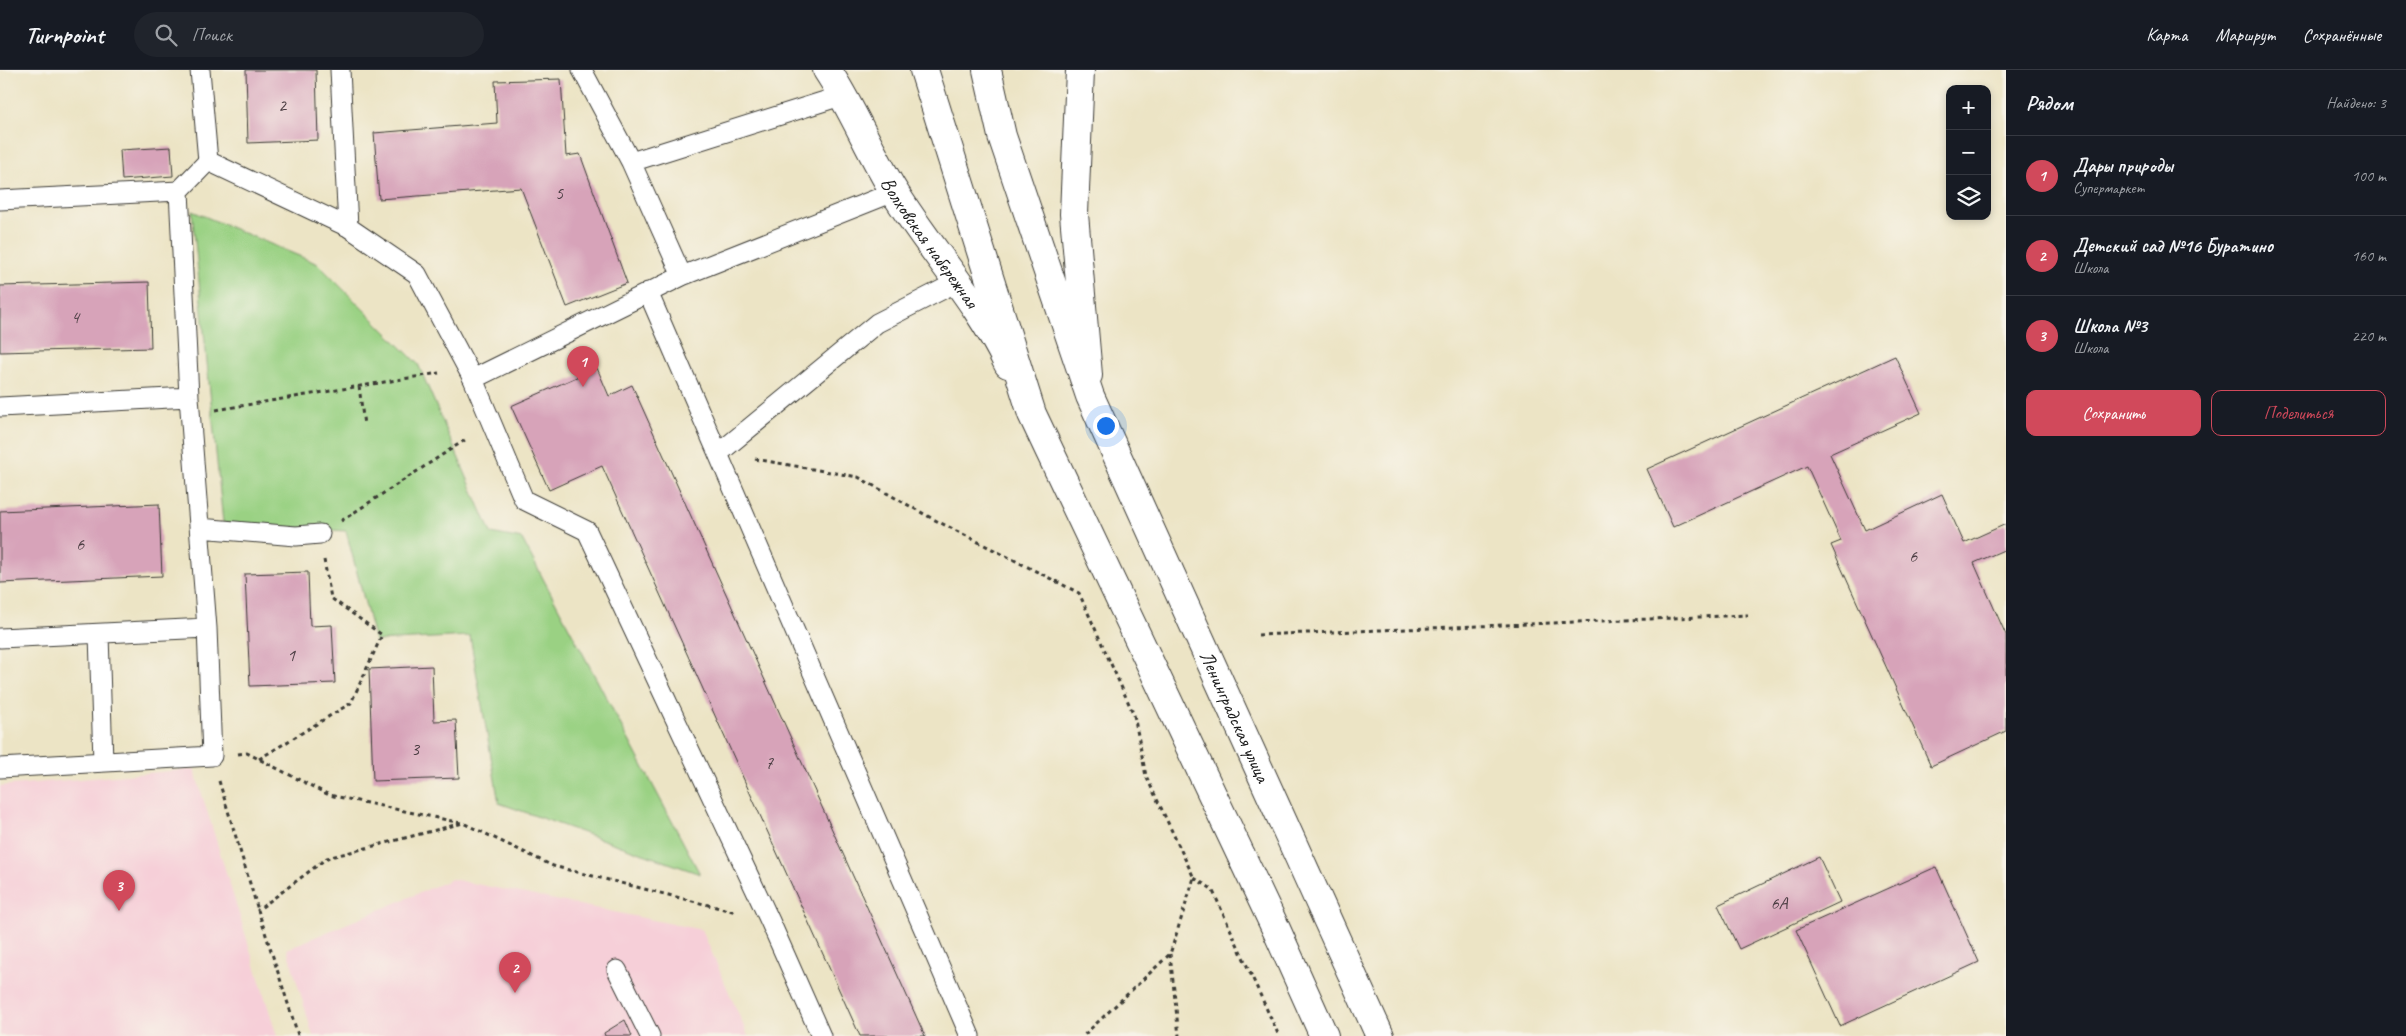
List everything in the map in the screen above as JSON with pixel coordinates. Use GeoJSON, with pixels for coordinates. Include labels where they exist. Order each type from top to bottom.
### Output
{"type":"FeatureCollection","features":[{"type":"Feature","properties":{"kind":"main road","name":"Волховская набережная"},"geometry":{"type":"LineString","coordinates":[[827,70],[844,95],[894,192],[994,335],[1032,414]]}},
{"type":"Feature","properties":{"kind":"main road"},"geometry":{"type":"LineString","coordinates":[[924,70],[1032,414],[1276,929],[1324,1036]]}},
{"type":"Feature","properties":{"kind":"main road"},"geometry":{"type":"LineString","coordinates":[[987,70],[1002,136],[1090,396]]}},
{"type":"Feature","properties":{"kind":"main road"},"geometry":{"type":"LineString","coordinates":[[1080,70],[1074,214],[1090,396]]}},
{"type":"Feature","properties":{"kind":"main road","name":"Ленинградская улица"},"geometry":{"type":"LineString","coordinates":[[1090,396],[1380,1036]]}},
{"type":"Feature","properties":{"kind":"lane"},"geometry":{"type":"LineString","coordinates":[[0,200],[179,192],[208,162],[200,70]]}},
{"type":"Feature","properties":{"kind":"lane"},"geometry":{"type":"LineString","coordinates":[[340,70],[348,227]]}},
{"type":"Feature","properties":{"kind":"lane"},"geometry":{"type":"LineString","coordinates":[[582,70],[631,162],[682,276]]}},
{"type":"Feature","properties":{"kind":"lane"},"geometry":{"type":"LineString","coordinates":[[631,162],[844,95]]}},
{"type":"Feature","properties":{"kind":"lane"},"geometry":{"type":"LineString","coordinates":[[208,162],[348,227],[417,274],[470,374],[524,500],[587,531],[770,921],[821,1036]]}},
{"type":"Feature","properties":{"kind":"lane"},"geometry":{"type":"LineString","coordinates":[[0,768],[212,756],[207,628],[189,397],[179,192]]}},
{"type":"Feature","properties":{"kind":"lane"},"geometry":{"type":"LineString","coordinates":[[470,374],[682,276],[894,192]]}},
{"type":"Feature","properties":{"kind":"lane"},"geometry":{"type":"LineString","coordinates":[[719,453],[877,323],[957,282]]}},
{"type":"Feature","properties":{"kind":"lane"},"geometry":{"type":"LineString","coordinates":[[648,292],[970,1036]]}},
{"type":"Feature","properties":{"kind":"lane"},"geometry":{"type":"LineString","coordinates":[[0,407],[189,397]]}},
{"type":"Feature","properties":{"kind":"lane"},"geometry":{"type":"LineString","coordinates":[[199,528],[296,536],[320,534]]}},
{"type":"Feature","properties":{"kind":"lane"},"geometry":{"type":"LineString","coordinates":[[0,638],[207,628]]}},
{"type":"Feature","properties":{"kind":"lane"},"geometry":{"type":"LineString","coordinates":[[99,634],[103,762]]}},
{"type":"Feature","properties":{"kind":"lane"},"geometry":{"type":"LineString","coordinates":[[618,970],[650,1036]]}},
{"type":"Feature","properties":{"kind":"path"},"geometry":{"type":"LineString","coordinates":[[221,409],[359,386],[470,374]]}},
{"type":"Feature","properties":{"kind":"path"},"geometry":{"type":"LineString","coordinates":[[359,386],[364,425]]}},
{"type":"Feature","properties":{"kind":"path"},"geometry":{"type":"LineString","coordinates":[[259,759],[351,704],[382,635],[331,598],[320,534],[491,423]]}},
{"type":"Feature","properties":{"kind":"path"},"geometry":{"type":"LineString","coordinates":[[719,453],[858,477],[933,519],[1079,593],[1134,715],[1146,776],[1194,878],[1212,889],[1279,1036]]}},
{"type":"Feature","properties":{"kind":"path"},"geometry":{"type":"LineString","coordinates":[[1258,635],[1748,614]]}},
{"type":"Feature","properties":{"kind":"path"},"geometry":{"type":"LineString","coordinates":[[296,1036],[212,756],[247,753],[329,795],[463,824],[553,866],[770,921]]}},
{"type":"Feature","properties":{"kind":"path"},"geometry":{"type":"LineString","coordinates":[[258,910],[327,858],[463,824]]}},
{"type":"Feature","properties":{"kind":"path"},"geometry":{"type":"LineString","coordinates":[[1179,1036],[1170,954],[1194,878]]}},
{"type":"Feature","properties":{"kind":"path"},"geometry":{"type":"LineString","coordinates":[[1083,1036],[1170,954]]}},
{"type":"Feature","properties":{"kind":"shaded area"},"geometry":{"type":"Polygon","coordinates":[[[194,769],[277,1036],[0,1036],[0,786],[194,769]]]}},
{"type":"Feature","properties":{"kind":"shaded area"},"geometry":{"type":"Polygon","coordinates":[[[452,879],[702,930],[748,1036],[313,1036],[287,949],[452,879]]]}},
{"type":"Feature","properties":{"kind":"green space"},"geometry":{"type":"Polygon","coordinates":[[[192,211],[318,264],[418,364],[491,533],[522,539],[700,874],[499,803],[470,636],[375,641],[346,531],[223,523],[192,211]]]}},
{"type":"Feature","properties":{"kind":"building"},"geometry":{"type":"Polygon","coordinates":[[[246,70],[316,70],[318,140],[248,143],[246,70]]]}},
{"type":"Feature","properties":{"kind":"building"},"geometry":{"type":"Polygon","coordinates":[[[561,79],[566,156],[580,154],[627,283],[567,307],[521,188],[379,199],[374,133],[497,123],[495,81],[561,79]]]}},
{"type":"Feature","properties":{"kind":"building"},"geometry":{"type":"Polygon","coordinates":[[[171,147],[173,176],[122,180],[120,150],[171,147]]]}},
{"type":"Feature","properties":{"kind":"building"},"geometry":{"type":"Polygon","coordinates":[[[149,282],[151,348],[0,352],[0,286],[149,282]]]}},
{"type":"Feature","properties":{"kind":"building"},"geometry":{"type":"Polygon","coordinates":[[[1895,356],[1921,413],[1830,454],[1865,530],[1942,494],[1964,543],[2006,524],[2006,549],[1974,563],[2006,635],[2006,731],[1931,766],[1831,545],[1841,541],[1807,466],[1673,527],[1647,469],[1895,356]]]}},
{"type":"Feature","properties":{"kind":"building"},"geometry":{"type":"Polygon","coordinates":[[[597,368],[609,396],[632,385],[925,1036],[860,1036],[602,466],[549,490],[511,406],[597,368]]]}},
{"type":"Feature","properties":{"kind":"building"},"geometry":{"type":"Polygon","coordinates":[[[159,504],[162,576],[0,583],[0,511],[159,504]]]}},
{"type":"Feature","properties":{"kind":"building"},"geometry":{"type":"Polygon","coordinates":[[[308,572],[310,626],[332,625],[335,683],[250,686],[245,574],[308,572]]]}},
{"type":"Feature","properties":{"kind":"building"},"geometry":{"type":"Polygon","coordinates":[[[432,666],[434,721],[456,720],[459,778],[373,781],[369,669],[432,666]]]}},
{"type":"Feature","properties":{"kind":"building"},"geometry":{"type":"Polygon","coordinates":[[[1819,857],[1840,902],[1739,949],[1718,905],[1819,857]]]}},
{"type":"Feature","properties":{"kind":"building"},"geometry":{"type":"Polygon","coordinates":[[[1936,867],[1979,962],[1840,1026],[1796,930],[1936,867]]]}},
{"type":"Feature","properties":{"kind":"building"},"geometry":{"type":"Polygon","coordinates":[[[625,1020],[632,1036],[605,1036],[604,1033],[625,1020]]]}},
{"type":"Feature","properties":{"kind":"place","name":"Дары природы"},"geometry":{"type":"Point","coordinates":[583,387]}},
{"type":"Feature","properties":{"kind":"place","name":"Школа №3"},"geometry":{"type":"Point","coordinates":[119,911]}},
{"type":"Feature","properties":{"kind":"place","name":"Детский сад №16 Буратино"},"geometry":{"type":"Point","coordinates":[515,993]}}]}
